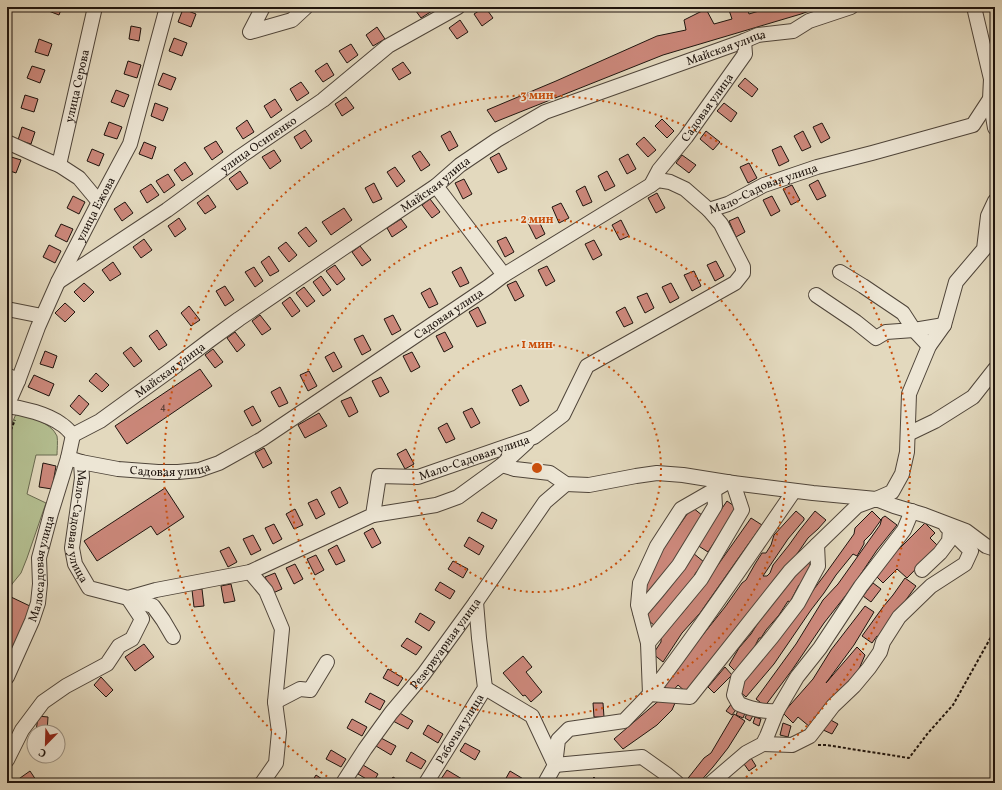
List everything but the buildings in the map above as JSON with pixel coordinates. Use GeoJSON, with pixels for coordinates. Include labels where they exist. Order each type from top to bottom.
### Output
{"type":"FeatureCollection","features":[{"type":"Feature","properties":{"kind":"street","name":"улица Серова"},"geometry":{"type":"LineString","coordinates":[[60,165],[95,7]]}},
{"type":"Feature","properties":{"kind":"street","name":"улица Ежова"},"geometry":{"type":"LineString","coordinates":[[12,406],[13,378],[58,282],[130,144],[167,7]]}},
{"type":"Feature","properties":{"kind":"street"},"geometry":{"type":"LineString","coordinates":[[262,7],[250,32],[292,20],[306,7]]}},
{"type":"Feature","properties":{"kind":"street","name":"улица Осипенко"},"geometry":{"type":"LineString","coordinates":[[58,282],[167,210],[241,156],[323,100],[388,46],[458,7]]}},
{"type":"Feature","properties":{"kind":"street","name":"Майская улица"},"geometry":{"type":"LineString","coordinates":[[73,435],[100,421],[239,319],[436,186],[460,165],[497,140],[545,112],[758,35],[793,31],[809,21],[850,7]]}},
{"type":"Feature","properties":{"kind":"street"},"geometry":{"type":"LineString","coordinates":[[974,7],[991,79],[990,99],[995,128]]}},
{"type":"Feature","properties":{"kind":"street","name":"Садовая улица"},"geometry":{"type":"LineString","coordinates":[[75,460],[118,469],[151,472],[199,470],[219,463],[262,439],[504,275],[651,185],[659,170],[686,137],[744,54],[744,41]]}},
{"type":"Feature","properties":{"kind":"street","name":"Мало-Садовая улица"},"geometry":{"type":"LineString","coordinates":[[373,515],[379,476],[418,476],[534,437],[563,415],[587,366],[736,282],[743,273],[743,267],[721,224],[709,210],[728,204],[764,185],[817,167],[973,125],[990,99]]}},
{"type":"Feature","properties":{"kind":"street"},"geometry":{"type":"LineString","coordinates":[[7,142],[60,165],[79,178],[99,202]]}},
{"type":"Feature","properties":{"kind":"street"},"geometry":{"type":"LineString","coordinates":[[651,185],[658,180],[670,182],[685,189],[709,210]]}},
{"type":"Feature","properties":{"kind":"street"},"geometry":{"type":"LineString","coordinates":[[436,186],[504,275]]}},
{"type":"Feature","properties":{"kind":"street"},"geometry":{"type":"LineString","coordinates":[[650,694],[690,697],[790,571],[857,506],[892,492],[902,474],[908,452],[909,394],[929,346],[944,325],[956,282],[984,249],[988,216],[995,201]]}},
{"type":"Feature","properties":{"kind":"street"},"geometry":{"type":"LineString","coordinates":[[840,272],[903,313],[914,330],[929,346]]}},
{"type":"Feature","properties":{"kind":"street"},"geometry":{"type":"LineString","coordinates":[[816,295],[856,322],[876,338],[886,332],[914,330],[944,325]]}},
{"type":"Feature","properties":{"kind":"street"},"geometry":{"type":"LineString","coordinates":[[7,309],[42,316]]}},
{"type":"Feature","properties":{"kind":"street"},"geometry":{"type":"LineString","coordinates":[[908,434],[935,421],[974,397],[995,369]]}},
{"type":"Feature","properties":{"kind":"street"},"geometry":{"type":"LineString","coordinates":[[12,406],[37,412],[61,424],[73,435],[75,460]]}},
{"type":"Feature","properties":{"kind":"street"},"geometry":{"type":"LineString","coordinates":[[7,760],[22,730],[43,702],[66,686],[107,664],[119,646],[132,639],[142,619],[128,598],[156,590],[250,572],[373,515],[436,505],[458,497],[502,465],[521,446],[534,437]]}},
{"type":"Feature","properties":{"kind":"street","name":"Мало-Садовая улица"},"geometry":{"type":"LineString","coordinates":[[75,460],[82,478],[72,548],[75,564],[89,588],[152,606],[163,620],[173,637]]}},
{"type":"Feature","properties":{"kind":"street","name":"Малосадовая улица"},"geometry":{"type":"LineString","coordinates":[[7,677],[32,621],[38,603],[40,584],[39,558],[53,506],[75,460]]}},
{"type":"Feature","properties":{"kind":"street"},"geometry":{"type":"LineString","coordinates":[[502,465],[515,469],[550,473],[566,484],[589,484],[657,473],[682,475],[794,491],[876,499],[940,520],[966,531],[986,546],[995,549]]}},
{"type":"Feature","properties":{"kind":"street"},"geometry":{"type":"LineString","coordinates":[[650,694],[648,643],[638,605],[640,583],[657,546],[681,509],[714,490],[730,483]]}},
{"type":"Feature","properties":{"kind":"street"},"geometry":{"type":"LineString","coordinates":[[648,643],[701,579],[742,510],[730,483]]}},
{"type":"Feature","properties":{"kind":"street","name":"Резервуарная улица"},"geometry":{"type":"LineString","coordinates":[[343,783],[365,749],[423,675],[476,602],[545,502],[566,484]]}},
{"type":"Feature","properties":{"kind":"street"},"geometry":{"type":"LineString","coordinates":[[640,612],[676,568],[715,506],[714,490]]}},
{"type":"Feature","properties":{"kind":"street"},"geometry":{"type":"LineString","coordinates":[[545,783],[556,765],[558,740],[569,729],[624,721],[650,694],[672,666],[734,579],[794,491]]}},
{"type":"Feature","properties":{"kind":"street"},"geometry":{"type":"LineString","coordinates":[[763,744],[777,711],[797,677],[820,648],[861,586],[904,530],[912,511]]}},
{"type":"Feature","properties":{"kind":"street"},"geometry":{"type":"LineString","coordinates":[[711,783],[746,753],[763,744],[792,745],[810,736],[833,706],[854,686],[869,668],[880,652],[883,642],[899,617],[931,586],[965,564],[971,551],[940,520]]}},
{"type":"Feature","properties":{"kind":"street"},"geometry":{"type":"LineString","coordinates":[[922,570],[940,553],[949,541],[950,530]]}},
{"type":"Feature","properties":{"kind":"street"},"geometry":{"type":"LineString","coordinates":[[777,711],[768,712],[749,709],[739,704],[734,694],[738,678],[798,603],[818,566],[817,545]]}},
{"type":"Feature","properties":{"kind":"street"},"geometry":{"type":"LineString","coordinates":[[250,572],[266,591],[282,629],[275,702],[279,732],[276,763],[262,783]]}},
{"type":"Feature","properties":{"kind":"street","name":"Рабочая улица"},"geometry":{"type":"LineString","coordinates":[[426,783],[485,688],[476,602]]}},
{"type":"Feature","properties":{"kind":"street"},"geometry":{"type":"LineString","coordinates":[[275,702],[300,689],[310,690],[327,662]]}},
{"type":"Feature","properties":{"kind":"street"},"geometry":{"type":"LineString","coordinates":[[485,688],[532,716],[556,765]]}},
{"type":"Feature","properties":{"kind":"street"},"geometry":{"type":"LineString","coordinates":[[556,765],[642,757],[677,783]]}},
{"type":"Feature","properties":{"kind":"path"},"geometry":{"type":"LineString","coordinates":[[7,439],[12,406]]}},
{"type":"Feature","properties":{"kind":"path"},"geometry":{"type":"LineString","coordinates":[[812,745],[826,745],[909,758],[928,733],[953,705],[991,637],[995,625]]}},
{"type":"Feature","properties":{"kind":"green space"},"geometry":{"type":"Polygon","coordinates":[[[16,414],[39,421],[54,431],[57,436],[57,455],[36,455],[27,494],[46,503],[21,573],[12,584],[7,596],[7,435],[16,414]]]}}]}
